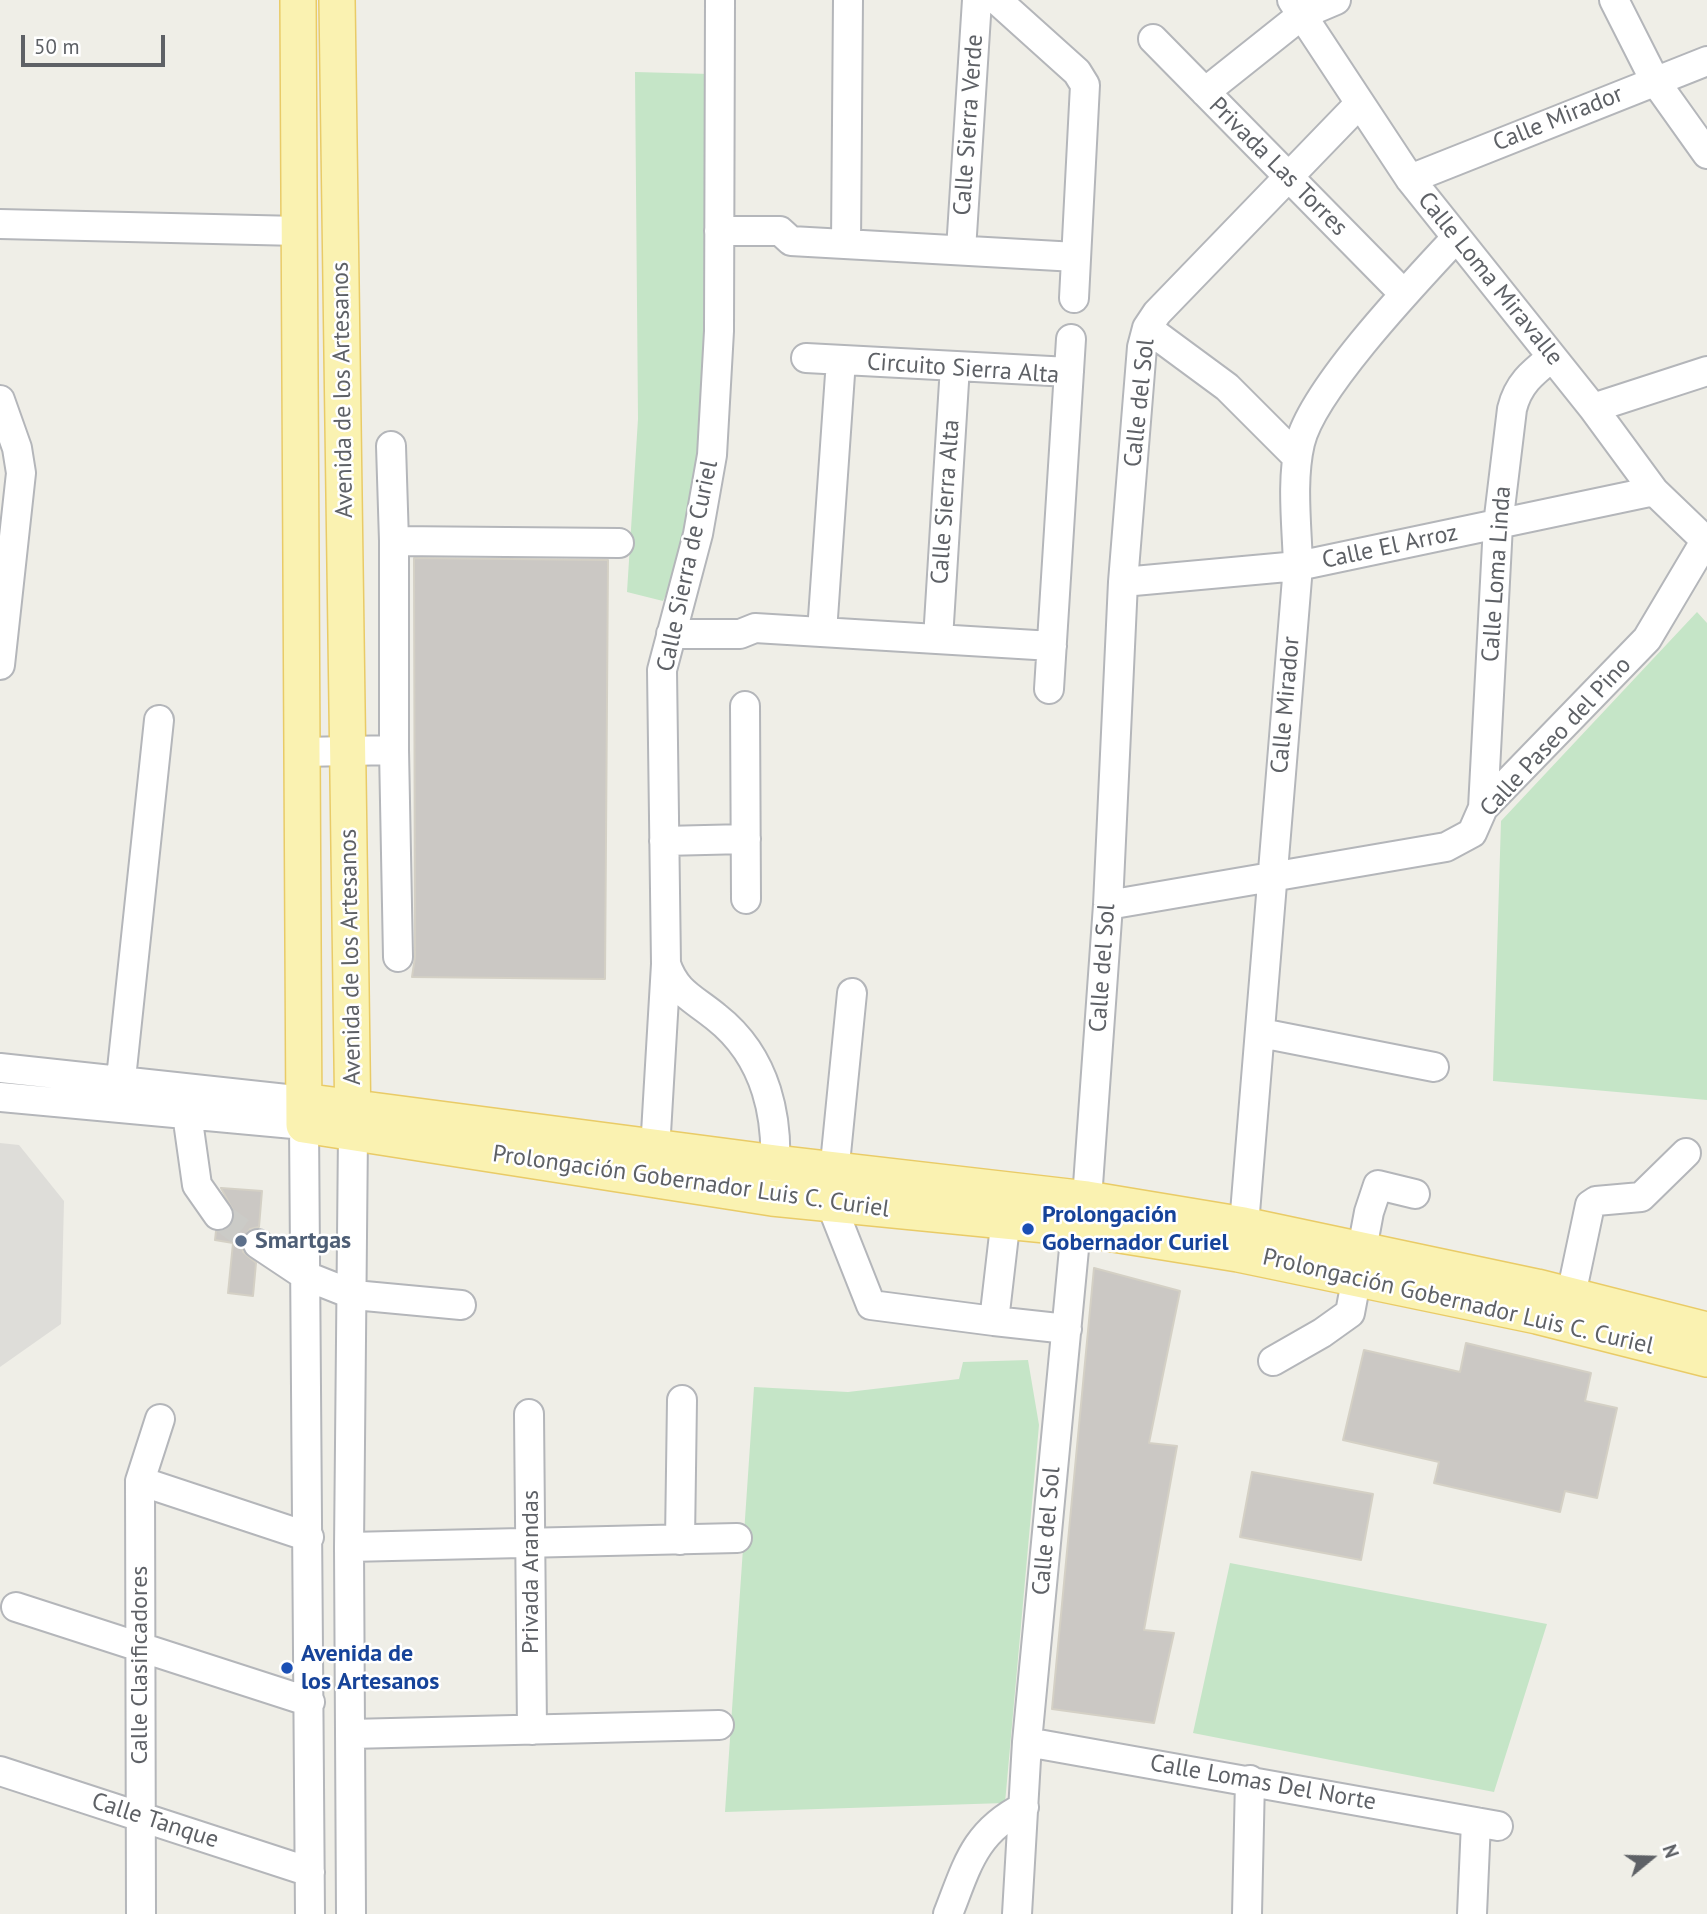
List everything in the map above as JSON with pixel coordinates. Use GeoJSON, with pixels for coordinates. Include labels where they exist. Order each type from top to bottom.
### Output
{"type":"FeatureCollection","features":[{"type":"Feature","properties":{"kind":"main road","name":"Avenida de los Artesanos"},"geometry":{"type":"LineString","coordinates":[[298,0],[305,1113]]}},
{"type":"Feature","properties":{"kind":"main road","name":"Avenida de los Artesanos"},"geometry":{"type":"LineString","coordinates":[[337,0],[353,1120]]}},
{"type":"Feature","properties":{"kind":"main road"},"geometry":{"type":"LineString","coordinates":[[299,231],[341,228]]}},
{"type":"Feature","properties":{"kind":"main road","name":"Prolongación Gobernador Luis C. Curiel"},"geometry":{"type":"LineString","coordinates":[[305,1113],[655,1163],[776,1163],[835,1170],[1008,1206]]}},
{"type":"Feature","properties":{"kind":"main road","name":"Prolongación Gobernador Luis C. Curiel"},"geometry":{"type":"LineString","coordinates":[[655,1163],[772,1198],[831,1204],[1008,1206],[1244,1225],[1360,1264],[1537,1316],[1707,1359]]}},
{"type":"Feature","properties":{"kind":"main road","name":"Prolongación Gobernador Luis C. Curiel"},"geometry":{"type":"LineString","coordinates":[[1082,1214],[1238,1254],[1360,1264],[1571,1295],[1707,1330]]}},
{"type":"Feature","properties":{"kind":"street","name":"Calle Sierra de Curiel"},"geometry":{"type":"LineString","coordinates":[[655,1163],[666,964],[663,670],[698,534],[712,455],[719,331],[720,0]]}},
{"type":"Feature","properties":{"kind":"street"},"geometry":{"type":"LineString","coordinates":[[846,244],[848,0]]}},
{"type":"Feature","properties":{"kind":"street","name":"Calle Sierra Verde"},"geometry":{"type":"LineString","coordinates":[[961,250],[977,0]]}},
{"type":"Feature","properties":{"kind":"street"},"geometry":{"type":"LineString","coordinates":[[997,0],[1077,72],[1085,85],[1074,298]]}},
{"type":"Feature","properties":{"kind":"street"},"geometry":{"type":"LineString","coordinates":[[1205,92],[1297,7],[1336,0]]}},
{"type":"Feature","properties":{"kind":"street"},"geometry":{"type":"LineString","coordinates":[[1614,0],[1655,81],[1707,153]]}},
{"type":"Feature","properties":{"kind":"street","name":"Calle Loma Miravalle"},"geometry":{"type":"LineString","coordinates":[[1297,7],[1359,104],[1456,238],[1593,408],[1654,491],[1706,540]]}},
{"type":"Feature","properties":{"kind":"street","name":"Privada Las Torres"},"geometry":{"type":"LineString","coordinates":[[1153,39],[1404,294]]}},
{"type":"Feature","properties":{"kind":"street","name":"Calle Mirador"},"geometry":{"type":"LineString","coordinates":[[1410,178],[1707,61]]}},
{"type":"Feature","properties":{"kind":"street","name":"Calle del Sol"},"geometry":{"type":"LineString","coordinates":[[1017,1914],[1027,1742],[1067,1329],[1082,1214],[1108,905],[1124,582],[1142,347],[1147,328],[1157,313],[1287,175],[1359,104]]}},
{"type":"Feature","properties":{"kind":"street"},"geometry":{"type":"LineString","coordinates":[[0,224],[299,231]]}},
{"type":"Feature","properties":{"kind":"street"},"geometry":{"type":"LineString","coordinates":[[719,240],[780,231],[791,241],[1076,257]]}},
{"type":"Feature","properties":{"kind":"street","name":"Calle Mirador"},"geometry":{"type":"LineString","coordinates":[[1244,1225],[1298,566],[1297,457],[1310,420],[1330,387],[1404,294],[1456,238]]}},
{"type":"Feature","properties":{"kind":"street"},"geometry":{"type":"LineString","coordinates":[[1147,328],[1227,387],[1297,457]]}},
{"type":"Feature","properties":{"kind":"street"},"geometry":{"type":"LineString","coordinates":[[1069,372],[1071,339]]}},
{"type":"Feature","properties":{"kind":"street","name":"Calle Loma Linda"},"geometry":{"type":"LineString","coordinates":[[1483,808],[1498,525],[1516,393],[1524,379],[1552,357]]}},
{"type":"Feature","properties":{"kind":"street"},"geometry":{"type":"LineString","coordinates":[[806,358],[841,360]]}},
{"type":"Feature","properties":{"kind":"street","name":"Circuito Sierra Alta"},"geometry":{"type":"LineString","coordinates":[[822,632],[841,360],[1069,372],[1049,689]]}},
{"type":"Feature","properties":{"kind":"street","name":"Calle Sierra Alta"},"geometry":{"type":"LineString","coordinates":[[938,639],[955,366]]}},
{"type":"Feature","properties":{"kind":"street"},"geometry":{"type":"LineString","coordinates":[[1593,408],[1707,371]]}},
{"type":"Feature","properties":{"kind":"street"},"geometry":{"type":"LineString","coordinates":[[0,400],[17,448],[21,473],[0,666]]}},
{"type":"Feature","properties":{"kind":"street"},"geometry":{"type":"LineString","coordinates":[[391,446],[398,957]]}},
{"type":"Feature","properties":{"kind":"street","name":"Calle El Arroz"},"geometry":{"type":"LineString","coordinates":[[1124,582],[1298,566],[1654,491]]}},
{"type":"Feature","properties":{"kind":"street","name":"Calle Paseo del Pino"},"geometry":{"type":"LineString","coordinates":[[1108,905],[1446,847],[1472,833],[1483,808],[1647,639],[1706,540]]}},
{"type":"Feature","properties":{"kind":"street"},"geometry":{"type":"LineString","coordinates":[[394,541],[620,542]]}},
{"type":"Feature","properties":{"kind":"street"},"geometry":{"type":"LineString","coordinates":[[673,625],[738,618],[755,628],[1052,646]]}},
{"type":"Feature","properties":{"kind":"street"},"geometry":{"type":"LineString","coordinates":[[745,706],[746,899]]}},
{"type":"Feature","properties":{"kind":"street"},"geometry":{"type":"LineString","coordinates":[[119,1094],[159,720]]}},
{"type":"Feature","properties":{"kind":"street"},"geometry":{"type":"LineString","coordinates":[[303,752],[394,750]]}},
{"type":"Feature","properties":{"kind":"street"},"geometry":{"type":"LineString","coordinates":[[664,841],[746,839]]}},
{"type":"Feature","properties":{"kind":"street"},"geometry":{"type":"LineString","coordinates":[[666,964],[677,988],[729,1027],[745,1044],[759,1066],[772,1114],[776,1163],[772,1198]]}},
{"type":"Feature","properties":{"kind":"street"},"geometry":{"type":"LineString","coordinates":[[852,993],[831,1204],[871,1306],[1067,1329]]}},
{"type":"Feature","properties":{"kind":"street"},"geometry":{"type":"LineString","coordinates":[[1261,1033],[1434,1067]]}},
{"type":"Feature","properties":{"kind":"street","name":"Prolongación Gobernador Luis C. Curiel"},"geometry":{"type":"LineString","coordinates":[[0,1068],[119,1094],[305,1113]]}},
{"type":"Feature","properties":{"kind":"street","name":"Prolongación Gobernador Luis C. Curiel"},"geometry":{"type":"LineString","coordinates":[[0,1097],[119,1094]]}},
{"type":"Feature","properties":{"kind":"street"},"geometry":{"type":"LineString","coordinates":[[187,1101],[197,1185],[218,1215]]}},
{"type":"Feature","properties":{"kind":"street","name":"Avenida de los Artesanos"},"geometry":{"type":"LineString","coordinates":[[305,1113],[310,1914]]}},
{"type":"Feature","properties":{"kind":"street","name":"Avenida de los Artesanos"},"geometry":{"type":"LineString","coordinates":[[351,1914],[349,1547],[354,1296],[353,1120]]}},
{"type":"Feature","properties":{"kind":"street"},"geometry":{"type":"LineString","coordinates":[[1571,1295],[1590,1205],[1597,1201],[1641,1197],[1686,1153]]}},
{"type":"Feature","properties":{"kind":"street"},"geometry":{"type":"LineString","coordinates":[[1273,1361],[1344,1319],[1353,1306],[1378,1185],[1415,1194]]}},
{"type":"Feature","properties":{"kind":"street"},"geometry":{"type":"LineString","coordinates":[[994,1321],[1008,1206]]}},
{"type":"Feature","properties":{"kind":"street"},"geometry":{"type":"LineString","coordinates":[[258,1244],[306,1276],[354,1296],[461,1305]]}},
{"type":"Feature","properties":{"kind":"street"},"geometry":{"type":"LineString","coordinates":[[680,1539],[682,1400]]}},
{"type":"Feature","properties":{"kind":"street","name":"Privada Arandas"},"geometry":{"type":"LineString","coordinates":[[529,1414],[532,1730]]}},
{"type":"Feature","properties":{"kind":"street","name":"Calle Clasificadores"},"geometry":{"type":"LineString","coordinates":[[141,1914],[140,1480],[160,1419]]}},
{"type":"Feature","properties":{"kind":"street"},"geometry":{"type":"LineString","coordinates":[[140,1480],[309,1537]]}},
{"type":"Feature","properties":{"kind":"street"},"geometry":{"type":"LineString","coordinates":[[349,1547],[737,1538]]}},
{"type":"Feature","properties":{"kind":"street"},"geometry":{"type":"LineString","coordinates":[[16,1607],[310,1702]]}},
{"type":"Feature","properties":{"kind":"street"},"geometry":{"type":"LineString","coordinates":[[310,1656],[349,1656]]}},
{"type":"Feature","properties":{"kind":"street"},"geometry":{"type":"LineString","coordinates":[[350,1734],[719,1725]]}},
{"type":"Feature","properties":{"kind":"street","name":"Calle Lomas Del Norte"},"geometry":{"type":"LineString","coordinates":[[1027,1742],[1487,1824],[1472,1914]]}},
{"type":"Feature","properties":{"kind":"street","name":"Calle Tanque"},"geometry":{"type":"LineString","coordinates":[[0,1771],[310,1872]]}},
{"type":"Feature","properties":{"kind":"street"},"geometry":{"type":"LineString","coordinates":[[1247,1914],[1250,1780]]}},
{"type":"Feature","properties":{"kind":"street"},"geometry":{"type":"LineString","coordinates":[[948,1914],[974,1847],[1007,1815],[1024,1807]]}},
{"type":"Feature","properties":{"kind":"shaded area"},"geometry":{"type":"Polygon","coordinates":[[[0,1143],[19,1145],[64,1201],[61,1324],[0,1367],[0,1143]]]}},
{"type":"Feature","properties":{"kind":"green space"},"geometry":{"type":"Polygon","coordinates":[[[635,72],[710,74],[704,446],[687,548],[663,601],[627,592],[638,419],[635,72]]]}},
{"type":"Feature","properties":{"kind":"green space"},"geometry":{"type":"Polygon","coordinates":[[[1697,612],[1707,623],[1707,1100],[1493,1081],[1501,821],[1697,612]]]}},
{"type":"Feature","properties":{"kind":"green space"},"geometry":{"type":"Polygon","coordinates":[[[1028,1360],[1039,1425],[1005,1803],[725,1812],[754,1387],[848,1392],[959,1379],[963,1362],[1028,1360]]]}},
{"type":"Feature","properties":{"kind":"green space"},"geometry":{"type":"Polygon","coordinates":[[[1230,1563],[1547,1624],[1494,1792],[1193,1733],[1230,1563]]]}},
{"type":"Feature","properties":{"kind":"building"},"geometry":{"type":"Polygon","coordinates":[[[414,558],[608,560],[605,979],[412,977],[415,957],[414,558]]]}},
{"type":"Feature","properties":{"kind":"building","name":"Smartgas"},"geometry":{"type":"Polygon","coordinates":[[[221,1188],[262,1191],[259,1227],[250,1229],[242,1242],[243,1252],[256,1263],[253,1296],[228,1293],[233,1243],[215,1240],[216,1231],[228,1228],[235,1214],[221,1188]]]}},
{"type":"Feature","properties":{"kind":"building"},"geometry":{"type":"Polygon","coordinates":[[[1094,1268],[1180,1291],[1149,1443],[1177,1446],[1144,1630],[1174,1633],[1154,1723],[1052,1709],[1094,1268]]]}},
{"type":"Feature","properties":{"kind":"building"},"geometry":{"type":"Polygon","coordinates":[[[1466,1343],[1591,1373],[1585,1401],[1617,1408],[1597,1498],[1565,1491],[1560,1512],[1434,1483],[1439,1462],[1343,1440],[1364,1350],[1460,1372],[1466,1343]]]}},
{"type":"Feature","properties":{"kind":"building"},"geometry":{"type":"Polygon","coordinates":[[[1252,1472],[1373,1494],[1361,1560],[1240,1537],[1252,1472]]]}},
{"type":"Feature","properties":{"kind":"tunnel"},"geometry":{"type":"LineString","coordinates":[[218,1215],[258,1244]]}},
{"type":"Feature","properties":{"kind":"place","name":"Prolongación Gobernador Curiel"},"geometry":{"type":"Point","coordinates":[1028,1229]}},
{"type":"Feature","properties":{"kind":"place","name":"Smartgas"},"geometry":{"type":"Point","coordinates":[241,1241]}},
{"type":"Feature","properties":{"kind":"place","name":"Avenida de los Artesanos"},"geometry":{"type":"Point","coordinates":[287,1668]}}]}
